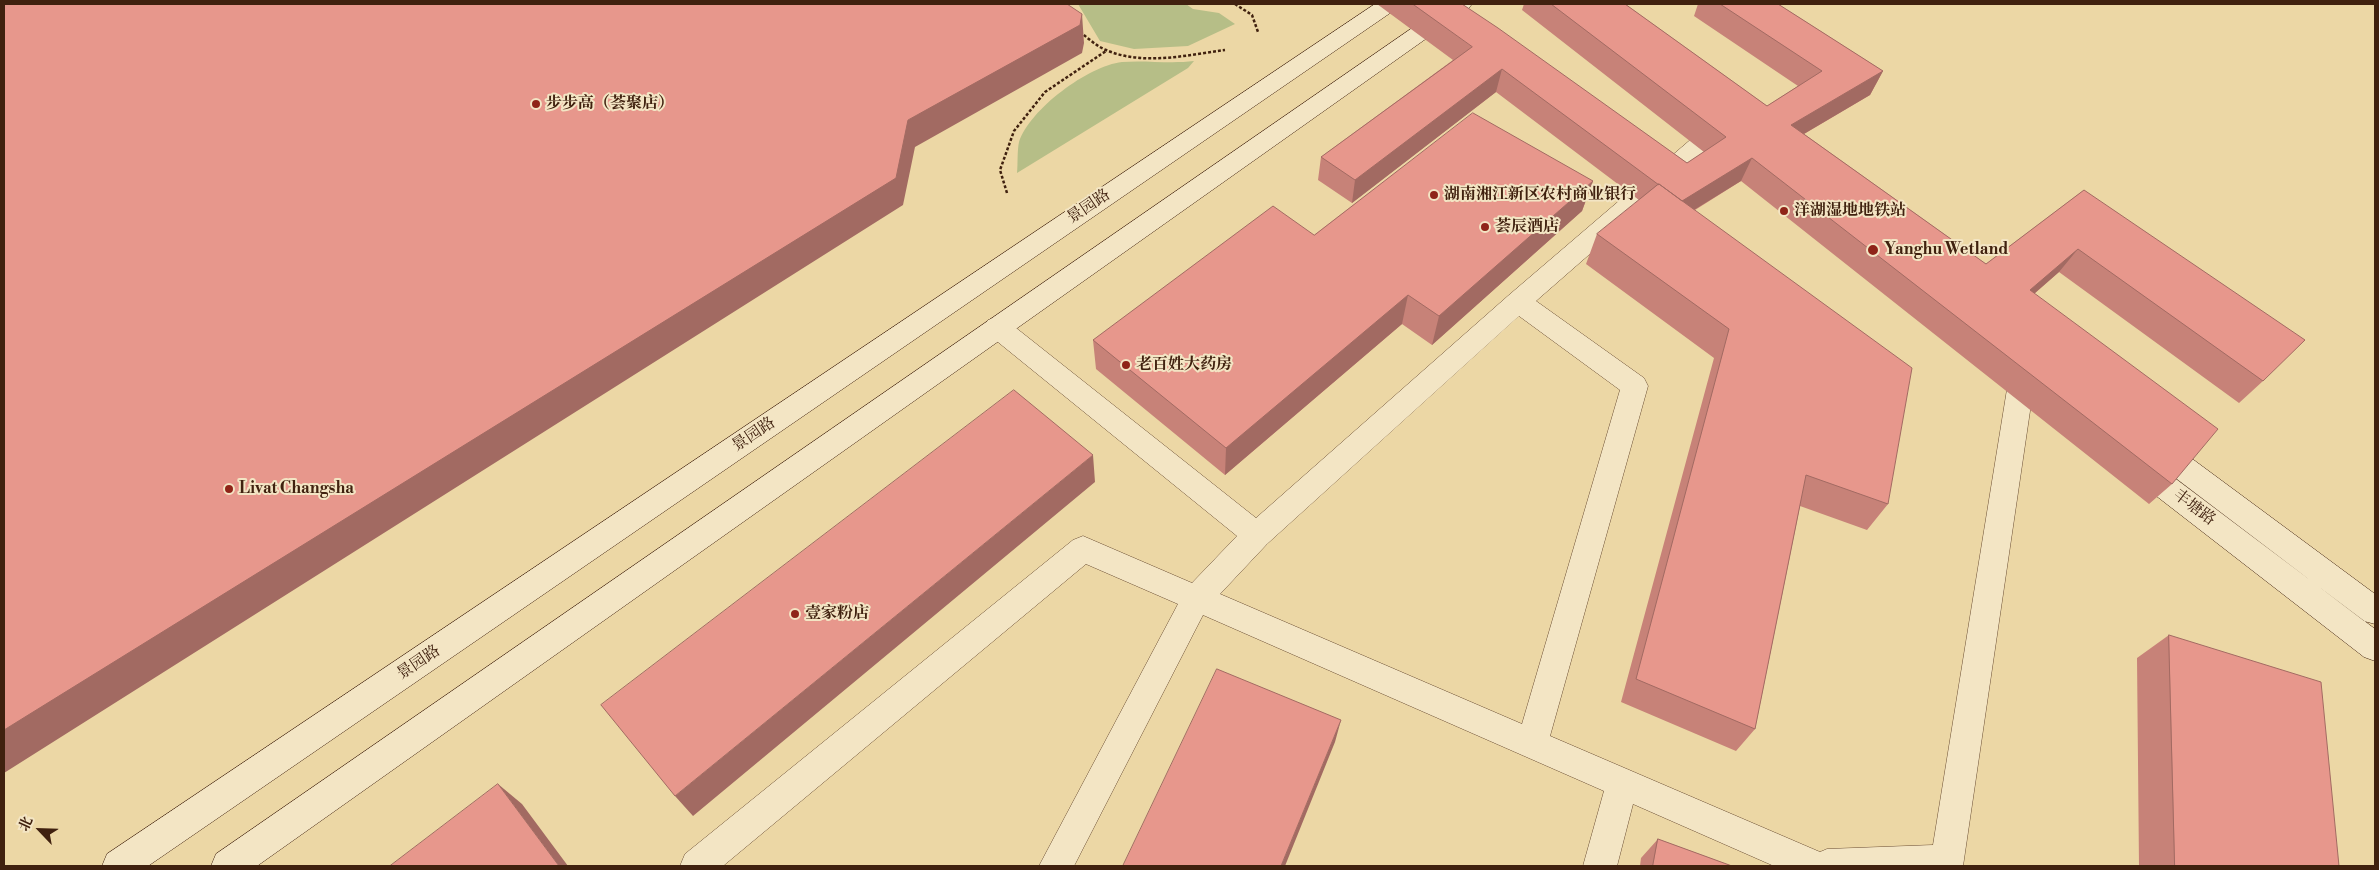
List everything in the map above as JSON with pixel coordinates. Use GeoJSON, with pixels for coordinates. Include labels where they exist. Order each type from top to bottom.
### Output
{"type":"FeatureCollection","features":[{"type":"Feature","properties":{"kind":"street","name":"景园路"},"geometry":{"type":"LineString","coordinates":[[119,866],[1389,4]]}},
{"type":"Feature","properties":{"kind":"street"},"geometry":{"type":"LineString","coordinates":[[228,866],[1461,4]]}},
{"type":"Feature","properties":{"kind":"street"},"geometry":{"type":"LineString","coordinates":[[1056,866],[1197,598],[1257,535],[1714,130]]}},
{"type":"Feature","properties":{"kind":"street"},"geometry":{"type":"LineString","coordinates":[[1518,302],[1635,386],[1532,745]]}},
{"type":"Feature","properties":{"kind":"street"},"geometry":{"type":"LineString","coordinates":[[997,327],[1257,535]]}},
{"type":"Feature","properties":{"kind":"street"},"geometry":{"type":"LineString","coordinates":[[1827,866],[1946,864],[2014,371],[2046,395]]}},
{"type":"Feature","properties":{"kind":"street","name":"丰塘路"},"geometry":{"type":"LineString","coordinates":[[2375,611],[2126,441],[2375,647]]}},
{"type":"Feature","properties":{"kind":"street"},"geometry":{"type":"LineString","coordinates":[[697,866],[1083,549],[1813,866]]}},
{"type":"Feature","properties":{"kind":"street"},"geometry":{"type":"LineString","coordinates":[[1600,866],[1622,784]]}},
{"type":"Feature","properties":{"kind":"path"},"geometry":{"type":"LineString","coordinates":[[1235,4],[1252,15],[1258,32]]}},
{"type":"Feature","properties":{"kind":"path"},"geometry":{"type":"LineString","coordinates":[[1074,27],[1106,51],[1130,58],[1169,57],[1225,50]]}},
{"type":"Feature","properties":{"kind":"path"},"geometry":{"type":"LineString","coordinates":[[1007,193],[1000,170],[1014,131],[1045,92],[1106,51]]}},
{"type":"Feature","properties":{"kind":"green space"},"geometry":{"type":"Polygon","coordinates":[[[1078,4],[1186,4],[1193,9],[1219,13],[1235,24],[1188,46],[1134,49],[1100,41],[1078,4]]]}},
{"type":"Feature","properties":{"kind":"green space"},"geometry":{"type":"Polygon","coordinates":[[[1194,61],[1188,68],[1017,173],[1019,142],[1025,129],[1047,103],[1077,80],[1108,65],[1122,62],[1194,61]]]}},
{"type":"Feature","properties":{"kind":"building","name":"Livat Changsha"},"geometry":{"type":"Polygon","coordinates":[[[4,4],[1067,4],[1082,14],[1080,25],[908,120],[896,178],[4,730],[4,4]]]}},
{"type":"Feature","properties":{"kind":"building"},"geometry":{"type":"Polygon","coordinates":[[[1413,4],[1462,4],[1687,163],[1726,137],[1551,4],[1625,4],[1767,106],[1822,71],[1720,4],[1778,4],[1883,71],[1791,125],[1986,264],[2084,190],[2305,340],[2263,381],[2078,249],[2030,290],[2218,429],[2172,484],[1752,158],[1682,201],[1502,69],[1355,180],[1321,157],[1472,47],[1413,4]]]}},
{"type":"Feature","properties":{"kind":"building"},"geometry":{"type":"Polygon","coordinates":[[[1473,113],[1593,181],[1439,316],[1408,295],[1226,448],[1093,340],[1273,206],[1314,235],[1473,113]]]}},
{"type":"Feature","properties":{"kind":"building"},"geometry":{"type":"Polygon","coordinates":[[[1659,184],[1912,368],[1888,504],[1806,475],[1755,729],[1636,679],[1729,329],[1597,234],[1659,184]]]}},
{"type":"Feature","properties":{"kind":"building"},"geometry":{"type":"Polygon","coordinates":[[[1014,390],[1093,455],[675,796],[601,705],[1014,390]]]}},
{"type":"Feature","properties":{"kind":"building"},"geometry":{"type":"Polygon","coordinates":[[[2169,635],[2321,682],[2339,866],[2175,866],[2169,635]]]}},
{"type":"Feature","properties":{"kind":"building"},"geometry":{"type":"Polygon","coordinates":[[[1217,669],[1341,720],[1281,866],[1123,866],[1217,669]]]}},
{"type":"Feature","properties":{"kind":"building"},"geometry":{"type":"Polygon","coordinates":[[[498,784],[559,866],[390,866],[498,784]]]}},
{"type":"Feature","properties":{"kind":"building"},"geometry":{"type":"Polygon","coordinates":[[[1658,839],[1732,866],[1653,866],[1658,839]]]}},
{"type":"Feature","properties":{"kind":"place","name":"步步高（荟聚店）"},"geometry":{"type":"Point","coordinates":[536,104]}},
{"type":"Feature","properties":{"kind":"place","name":"湖南湘江新区农村商业银行"},"geometry":{"type":"Point","coordinates":[1434,195]}},
{"type":"Feature","properties":{"kind":"place","name":"洋湖湿地地铁站"},"geometry":{"type":"Point","coordinates":[1784,211]}},
{"type":"Feature","properties":{"kind":"place","name":"荟辰酒店"},"geometry":{"type":"Point","coordinates":[1485,227]}},
{"type":"Feature","properties":{"kind":"place","name":"Yanghu Wetland"},"geometry":{"type":"Point","coordinates":[1873,250]}},
{"type":"Feature","properties":{"kind":"place","name":"老百姓大药房"},"geometry":{"type":"Point","coordinates":[1126,365]}},
{"type":"Feature","properties":{"kind":"place","name":"Livat Changsha"},"geometry":{"type":"Point","coordinates":[229,489]}},
{"type":"Feature","properties":{"kind":"place","name":"壹家粉店"},"geometry":{"type":"Point","coordinates":[795,614]}}]}
